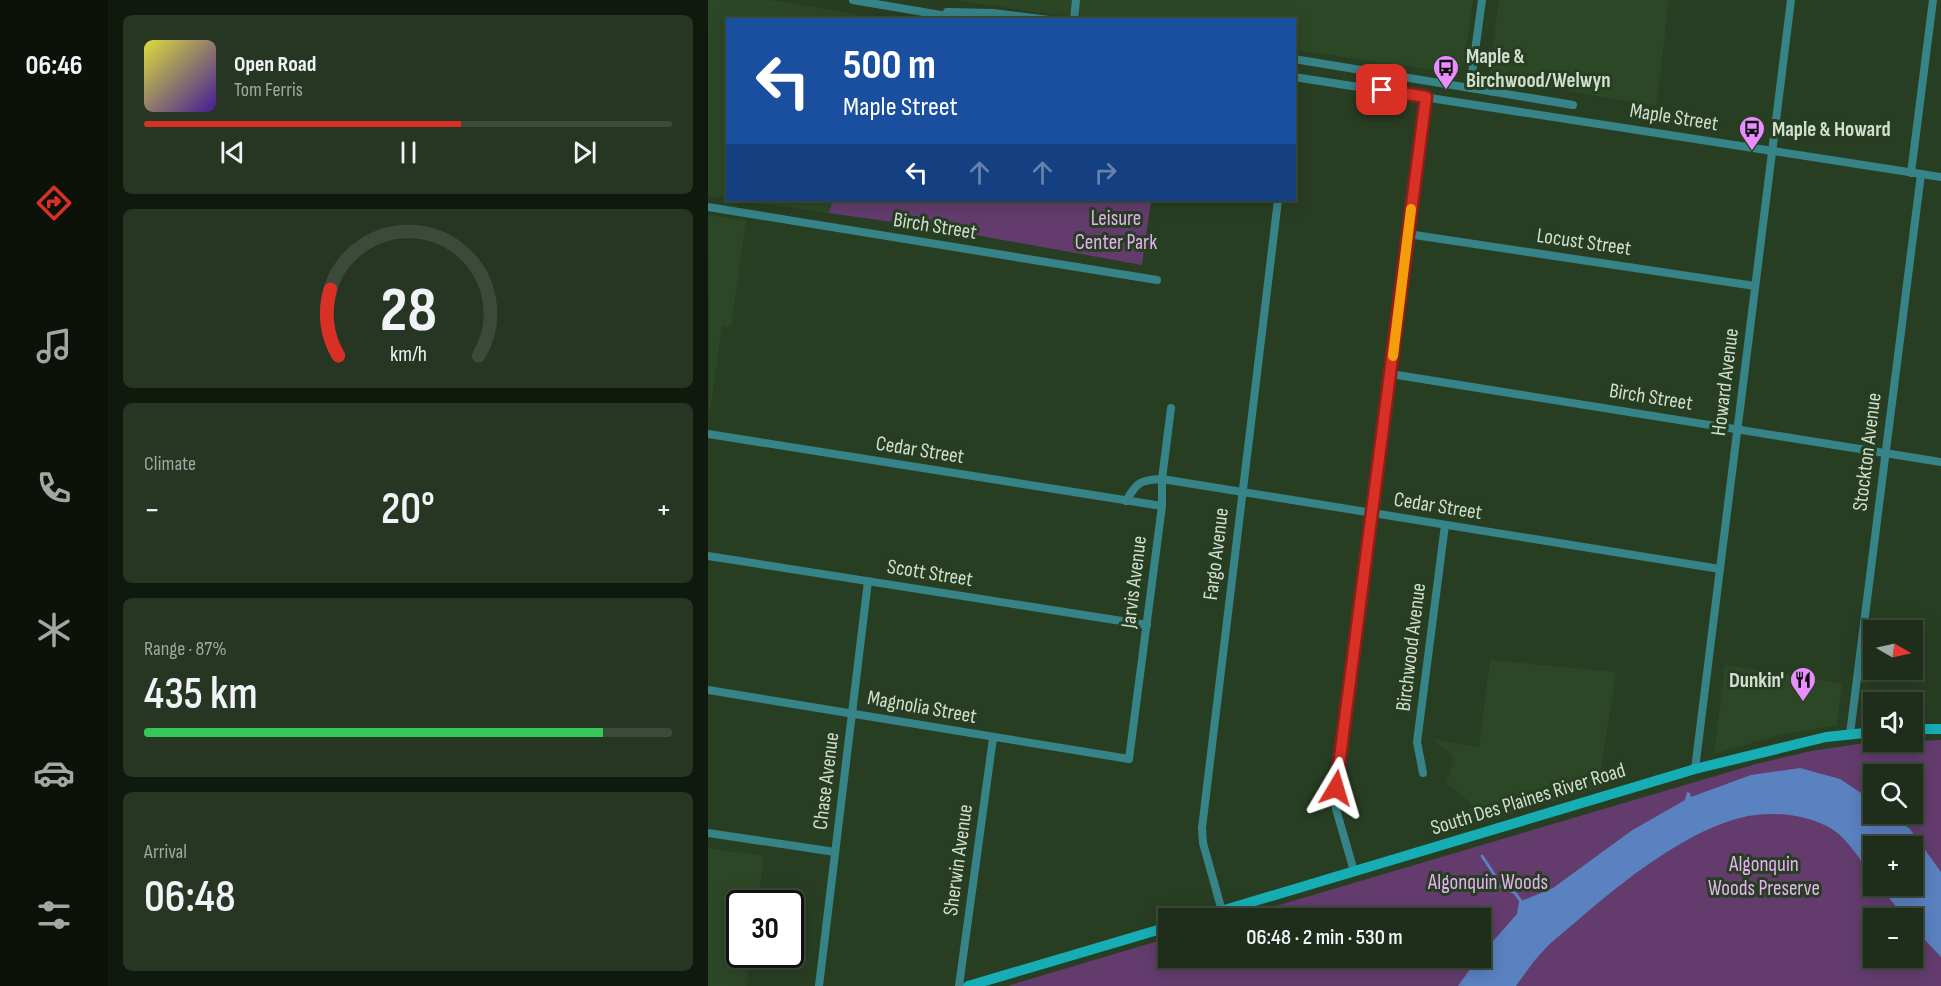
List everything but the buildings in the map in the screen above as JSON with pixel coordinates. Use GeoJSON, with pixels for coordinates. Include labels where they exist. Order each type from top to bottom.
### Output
{"type":"FeatureCollection","features":[{"type":"Feature","properties":{"kind":"main road"},"geometry":{"type":"LineString","coordinates":[[1923,729],[1941,729]]}},
{"type":"Feature","properties":{"kind":"main road","name":"South Des Plaines River Road"},"geometry":{"type":"LineString","coordinates":[[1232,908],[1695,769],[1826,737],[1863,733]]}},
{"type":"Feature","properties":{"kind":"main road"},"geometry":{"type":"LineString","coordinates":[[968,986],[1158,930]]}},
{"type":"Feature","properties":{"kind":"street"},"geometry":{"type":"LineString","coordinates":[[852,0],[959,18]]}},
{"type":"Feature","properties":{"kind":"street"},"geometry":{"type":"LineString","coordinates":[[1074,18],[1076,0]]}},
{"type":"Feature","properties":{"kind":"street"},"geometry":{"type":"LineString","coordinates":[[1470,88],[1482,0]]}},
{"type":"Feature","properties":{"kind":"street","name":"Howard Avenue"},"geometry":{"type":"LineString","coordinates":[[1695,769],[1791,0]]}},
{"type":"Feature","properties":{"kind":"street"},"geometry":{"type":"LineString","coordinates":[[1911,172],[1933,0]]}},
{"type":"Feature","properties":{"kind":"street"},"geometry":{"type":"LineString","coordinates":[[933,13],[993,13],[1034,18]]}},
{"type":"Feature","properties":{"kind":"street"},"geometry":{"type":"LineString","coordinates":[[1296,59],[1573,105]]}},
{"type":"Feature","properties":{"kind":"street","name":"Maple Street"},"geometry":{"type":"LineString","coordinates":[[1296,77],[1941,177]]}},
{"type":"Feature","properties":{"kind":"street"},"geometry":{"type":"LineString","coordinates":[[1354,871],[1336,809],[1336,788],[1426,97]]}},
{"type":"Feature","properties":{"kind":"street","name":"Stockton Avenue"},"geometry":{"type":"LineString","coordinates":[[1850,734],[1920,174]]}},
{"type":"Feature","properties":{"kind":"street","name":"Fargo Avenue"},"geometry":{"type":"LineString","coordinates":[[1221,908],[1203,843],[1202,828],[1278,201]]}},
{"type":"Feature","properties":{"kind":"street","name":"Birch Street"},"geometry":{"type":"LineString","coordinates":[[708,207],[1157,280]]}},
{"type":"Feature","properties":{"kind":"street","name":"Locust Street"},"geometry":{"type":"LineString","coordinates":[[1408,234],[1755,286]]}},
{"type":"Feature","properties":{"kind":"street","name":"Birch Street"},"geometry":{"type":"LineString","coordinates":[[1391,374],[1941,462]]}},
{"type":"Feature","properties":{"kind":"street","name":"Jarvis Avenue"},"geometry":{"type":"LineString","coordinates":[[1129,759],[1162,506],[1162,479],[1171,408]]}},
{"type":"Feature","properties":{"kind":"street","name":"Cedar Street"},"geometry":{"type":"LineString","coordinates":[[708,434],[1162,506]]}},
{"type":"Feature","properties":{"kind":"street","name":"Cedar Street"},"geometry":{"type":"LineString","coordinates":[[1126,501],[1134,486],[1144,480],[1162,479],[1720,569]]}},
{"type":"Feature","properties":{"kind":"street","name":"Birchwood Avenue"},"geometry":{"type":"LineString","coordinates":[[1423,773],[1417,742],[1445,525]]}},
{"type":"Feature","properties":{"kind":"street","name":"Scott Street"},"geometry":{"type":"LineString","coordinates":[[708,556],[1147,625]]}},
{"type":"Feature","properties":{"kind":"street","name":"Chase Avenue"},"geometry":{"type":"LineString","coordinates":[[819,986],[868,581]]}},
{"type":"Feature","properties":{"kind":"street","name":"Magnolia Street"},"geometry":{"type":"LineString","coordinates":[[708,690],[1129,759]]}},
{"type":"Feature","properties":{"kind":"street","name":"Sherwin Avenue"},"geometry":{"type":"LineString","coordinates":[[959,986],[993,738]]}},
{"type":"Feature","properties":{"kind":"street"},"geometry":{"type":"LineString","coordinates":[[708,833],[835,852]]}},
{"type":"Feature","properties":{"kind":"shaded area"},"geometry":{"type":"Polygon","coordinates":[[[708,0],[769,0],[861,15],[860,18],[726,18],[726,198],[708,196],[708,0]]]}},
{"type":"Feature","properties":{"kind":"shaded area"},"geometry":{"type":"Polygon","coordinates":[[[955,0],[1473,0],[1464,64],[1454,73],[1296,50],[1296,18],[1075,18],[955,0]]]}},
{"type":"Feature","properties":{"kind":"shaded area"},"geometry":{"type":"Polygon","coordinates":[[[1499,0],[1669,0],[1656,106],[1489,77],[1499,0]]]}},
{"type":"Feature","properties":{"kind":"shaded area"},"geometry":{"type":"Polygon","coordinates":[[[742,201],[831,201],[829,213],[742,201]]]}},
{"type":"Feature","properties":{"kind":"shaded area"},"geometry":{"type":"Polygon","coordinates":[[[708,215],[746,220],[731,327],[722,325],[709,419],[708,215]]]}},
{"type":"Feature","properties":{"kind":"shaded area"},"geometry":{"type":"Polygon","coordinates":[[[1490,660],[1616,672],[1598,788],[1468,827],[1471,803],[1446,783],[1453,763],[1451,754],[1433,739],[1479,747],[1490,660]]]}},
{"type":"Feature","properties":{"kind":"shaded area"},"geometry":{"type":"Polygon","coordinates":[[[1725,665],[1842,683],[1837,725],[1780,735],[1714,754],[1725,665]]]}},
{"type":"Feature","properties":{"kind":"shaded area"},"geometry":{"type":"Polygon","coordinates":[[[708,848],[764,856],[760,890],[726,890],[726,968],[749,968],[747,986],[708,986],[708,848]]]}},
{"type":"Feature","properties":{"kind":"green space","name":"Leisure Center Park"},"geometry":{"type":"Polygon","coordinates":[[[832,201],[1151,201],[1142,265],[942,229],[829,213],[832,201]]]}},
{"type":"Feature","properties":{"kind":"green space","name":"Algonquin Woods Preserve"},"geometry":{"type":"Polygon","coordinates":[[[1941,740],[1941,986],[1007,986],[1158,941],[1158,968],[1491,968],[1491,908],[1269,908],[1756,764],[1811,751],[1863,743],[1863,752],[1923,752],[1923,741],[1941,740]]]}},
{"type":"Feature","properties":{"kind":"water"},"geometry":{"type":"Polygon","coordinates":[[[1800,768],[1840,779],[1863,794],[1863,824],[1903,824],[1915,836],[1863,836],[1863,864],[1838,834],[1813,820],[1780,814],[1748,816],[1726,822],[1680,844],[1636,873],[1552,942],[1516,986],[1458,986],[1471,968],[1491,968],[1491,943],[1517,914],[1519,902],[1553,888],[1631,831],[1685,800],[1687,792],[1691,797],[1751,775],[1800,768]]]}},
{"type":"Feature","properties":{"kind":"water"},"geometry":{"type":"Polygon","coordinates":[[[1923,847],[1941,872],[1941,957],[1923,938],[1923,908],[1897,908],[1888,896],[1923,896],[1923,847]]]}},
{"type":"Feature","properties":{"kind":"waterway"},"geometry":{"type":"LineString","coordinates":[[1482,856],[1494,874],[1497,885],[1515,893],[1523,904]]}},
{"type":"Feature","properties":{"kind":"slow traffic"},"geometry":{"type":"LineString","coordinates":[[1393,356],[1411,209]]}},
{"type":"Feature","properties":{"kind":"place","name":"Maple & Birchwood/Welwyn"},"geometry":{"type":"Point","coordinates":[1446,91]}},
{"type":"Feature","properties":{"kind":"place","name":"Maple & Howard"},"geometry":{"type":"Point","coordinates":[1752,152]}},
{"type":"Feature","properties":{"kind":"place","name":"Dunkin'"},"geometry":{"type":"Point","coordinates":[1803,703]}},
{"type":"Feature","properties":{"kind":"route"},"geometry":{"type":"LineString","coordinates":[[1336,788],[1426,97],[1382,90]]}},
{"type":"Feature","properties":{"kind":"park label","name":"Algonquin Woods"},"geometry":{"type":"Point","coordinates":[1488,882]}}]}
